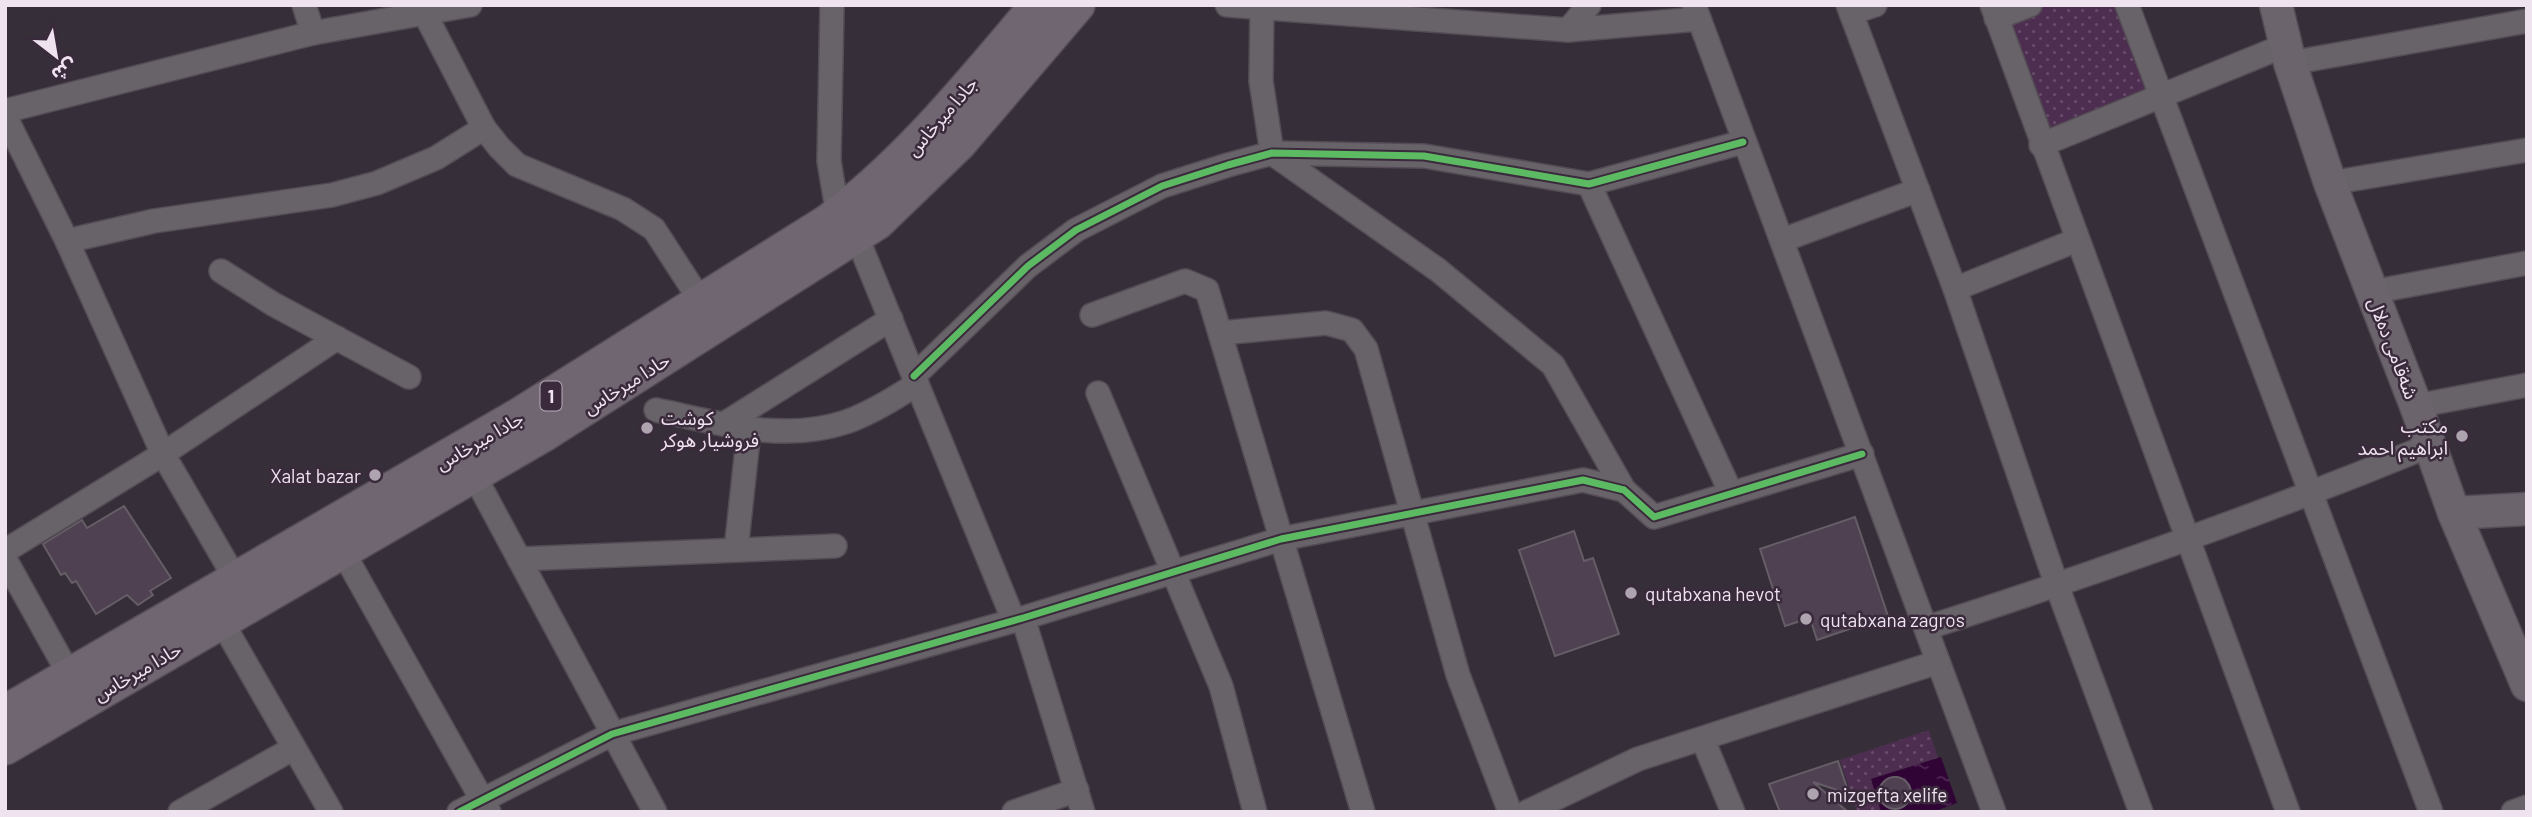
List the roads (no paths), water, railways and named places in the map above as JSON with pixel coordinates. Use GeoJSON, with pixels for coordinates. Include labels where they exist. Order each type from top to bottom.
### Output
{"type":"FeatureCollection","features":[{"type":"Feature","properties":{"kind":"main road","name":"جادا ميرخاس"},"geometry":{"type":"LineString","coordinates":[[5,713],[517,417],[702,303],[847,225],[872,188],[912,151],[1038,5]]}},
{"type":"Feature","properties":{"kind":"main road","name":"حادا ميرخاس"},"geometry":{"type":"LineString","coordinates":[[5,747],[474,475],[847,225],[877,222],[928,176],[1077,5]]}},
{"type":"Feature","properties":{"kind":"main road","name":"شەقامی دەلال"},"geometry":{"type":"LineString","coordinates":[[2276,5],[2288,54],[2330,183],[2431,445],[2454,513],[2527,685]]}},
{"type":"Feature","properties":{"kind":"main road"},"geometry":{"type":"LineString","coordinates":[[2454,513],[2527,509]]}},
{"type":"Feature","properties":{"kind":"street"},"geometry":{"type":"LineString","coordinates":[[304,5],[313,33]]}},
{"type":"Feature","properties":{"kind":"street"},"geometry":{"type":"LineString","coordinates":[[5,111],[313,33],[470,5]]}},
{"type":"Feature","properties":{"kind":"street"},"geometry":{"type":"LineString","coordinates":[[832,5],[829,161],[847,225],[891,319],[1019,619],[1080,801],[1014,812]]}},
{"type":"Feature","properties":{"kind":"street"},"geometry":{"type":"LineString","coordinates":[[1227,5],[1569,30],[1697,12],[1743,142],[1783,240],[1994,812]]}},
{"type":"Feature","properties":{"kind":"street"},"geometry":{"type":"LineString","coordinates":[[1569,30],[1589,5]]}},
{"type":"Feature","properties":{"kind":"street"},"geometry":{"type":"LineString","coordinates":[[1875,5],[1850,9],[1955,289],[2057,586],[2141,812]]}},
{"type":"Feature","properties":{"kind":"street"},"geometry":{"type":"LineString","coordinates":[[2030,5],[1994,12],[2288,812]]}},
{"type":"Feature","properties":{"kind":"street"},"geometry":{"type":"LineString","coordinates":[[2127,5],[2431,812]]}},
{"type":"Feature","properties":{"kind":"street"},"geometry":{"type":"LineString","coordinates":[[1262,9],[1261,81],[1272,153],[1438,270],[1553,365],[1624,490],[1654,517],[1862,454]]}},
{"type":"Feature","properties":{"kind":"street"},"geometry":{"type":"LineString","coordinates":[[425,14],[484,128],[517,165],[623,209],[654,229],[702,303]]}},
{"type":"Feature","properties":{"kind":"street"},"geometry":{"type":"LineString","coordinates":[[2041,145],[2161,97],[2288,54],[2527,20]]}},
{"type":"Feature","properties":{"kind":"street"},"geometry":{"type":"LineString","coordinates":[[5,116],[66,241],[163,454],[236,580]]}},
{"type":"Feature","properties":{"kind":"street"},"geometry":{"type":"LineString","coordinates":[[66,241],[153,221],[332,195],[377,183],[436,158],[484,128]]}},
{"type":"Feature","properties":{"kind":"street"},"geometry":{"type":"LineString","coordinates":[[656,410],[749,430],[783,433],[827,427],[878,407],[916,380],[1028,266],[1076,230],[1162,186],[1272,153],[1424,156],[1589,184],[1743,142]]}},
{"type":"Feature","properties":{"kind":"street"},"geometry":{"type":"LineString","coordinates":[[2330,183],[2527,150]]}},
{"type":"Feature","properties":{"kind":"street"},"geometry":{"type":"LineString","coordinates":[[1589,184],[1731,493]]}},
{"type":"Feature","properties":{"kind":"street"},"geometry":{"type":"LineString","coordinates":[[1783,240],[1918,190]]}},
{"type":"Feature","properties":{"kind":"street"},"geometry":{"type":"LineString","coordinates":[[1955,289],[2077,240]]}},
{"type":"Feature","properties":{"kind":"street"},"geometry":{"type":"LineString","coordinates":[[2372,292],[2527,263]]}},
{"type":"Feature","properties":{"kind":"street"},"geometry":{"type":"LineString","coordinates":[[221,271],[273,304],[409,377]]}},
{"type":"Feature","properties":{"kind":"street"},"geometry":{"type":"LineString","coordinates":[[1092,316],[1185,281],[1207,290],[1363,812]]}},
{"type":"Feature","properties":{"kind":"street"},"geometry":{"type":"LineString","coordinates":[[724,424],[891,319]]}},
{"type":"Feature","properties":{"kind":"street"},"geometry":{"type":"LineString","coordinates":[[1221,333],[1326,323],[1352,330],[1366,349],[1458,675],[1510,812]]}},
{"type":"Feature","properties":{"kind":"street"},"geometry":{"type":"LineString","coordinates":[[5,551],[163,454],[337,338]]}},
{"type":"Feature","properties":{"kind":"street"},"geometry":{"type":"LineString","coordinates":[[2416,406],[2527,385]]}},
{"type":"Feature","properties":{"kind":"street"},"geometry":{"type":"LineString","coordinates":[[1098,393],[1221,686],[1255,812]]}},
{"type":"Feature","properties":{"kind":"street"},"geometry":{"type":"LineString","coordinates":[[736,550],[749,430]]}},
{"type":"Feature","properties":{"kind":"street"},"geometry":{"type":"LineString","coordinates":[[1926,628],[2057,586],[2310,495],[2431,445]]}},
{"type":"Feature","properties":{"kind":"street"},"geometry":{"type":"LineString","coordinates":[[474,475],[655,812]]}},
{"type":"Feature","properties":{"kind":"street"},"geometry":{"type":"LineString","coordinates":[[459,812],[486,806],[612,734],[1019,619],[1281,539],[1583,480],[1624,490]]}},
{"type":"Feature","properties":{"kind":"street"},"geometry":{"type":"LineString","coordinates":[[519,559],[835,545]]}},
{"type":"Feature","properties":{"kind":"street"},"geometry":{"type":"LineString","coordinates":[[343,552],[486,806]]}},
{"type":"Feature","properties":{"kind":"street"},"geometry":{"type":"LineString","coordinates":[[5,559],[70,676]]}},
{"type":"Feature","properties":{"kind":"street"},"geometry":{"type":"LineString","coordinates":[[222,622],[331,812]]}},
{"type":"Feature","properties":{"kind":"street"},"geometry":{"type":"LineString","coordinates":[[1540,809],[1638,759],[1938,662]]}},
{"type":"Feature","properties":{"kind":"street"},"geometry":{"type":"LineString","coordinates":[[1703,740],[1732,812]]}},
{"type":"Feature","properties":{"kind":"street"},"geometry":{"type":"LineString","coordinates":[[180,812],[294,748]]}},
{"type":"Feature","properties":{"kind":"street"},"geometry":{"type":"LineString","coordinates":[[2513,812],[2527,807]]}},
{"type":"Feature","properties":{"kind":"water"},"geometry":{"type":"Polygon","coordinates":[[[1941,757],[1957,803],[1933,812],[1881,812],[1871,779],[1941,757]]]}},
{"type":"Feature","properties":{"kind":"place","name":"كوشت فروشيار هوكر"},"geometry":{"type":"Point","coordinates":[647,428]}},
{"type":"Feature","properties":{"kind":"place","name":"مكتب ابراهيم احمد"},"geometry":{"type":"Point","coordinates":[2462,436]}},
{"type":"Feature","properties":{"kind":"place","name":"Xalat bazar"},"geometry":{"type":"Point","coordinates":[375,475]}},
{"type":"Feature","properties":{"kind":"place","name":"qutabxana hevot"},"geometry":{"type":"Point","coordinates":[1631,593]}},
{"type":"Feature","properties":{"kind":"place","name":"qutabxana zagros"},"geometry":{"type":"Point","coordinates":[1806,619]}},
{"type":"Feature","properties":{"kind":"place","name":"mizgefta xelife"},"geometry":{"type":"Point","coordinates":[1813,794]}}]}
